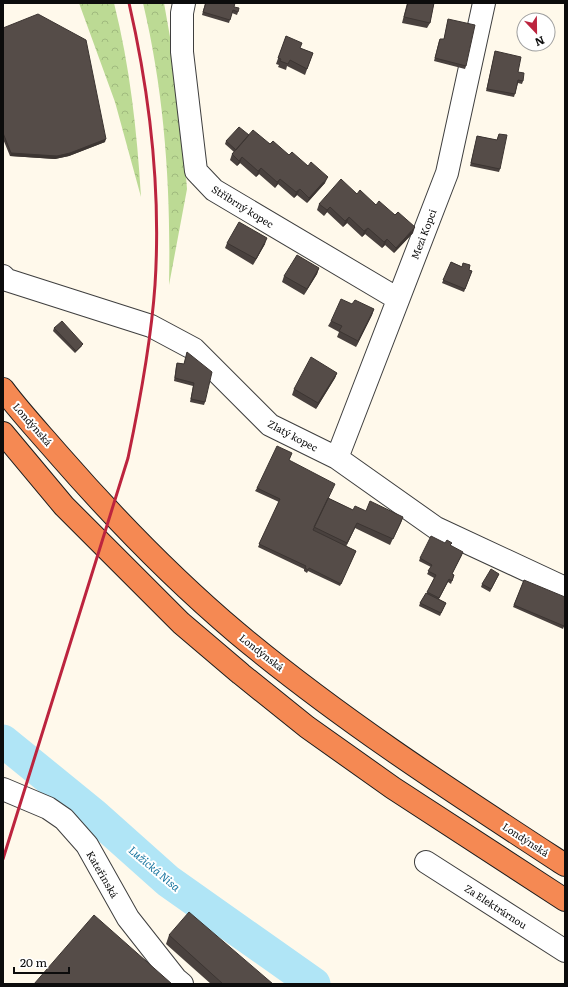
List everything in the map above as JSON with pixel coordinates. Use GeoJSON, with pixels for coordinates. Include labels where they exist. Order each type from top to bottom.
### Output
{"type":"FeatureCollection","features":[{"type":"Feature","properties":{"kind":"highway","name":"Londýnská"},"geometry":{"type":"LineString","coordinates":[[3,389],[91,492],[173,575],[237,633],[360,728],[426,774],[565,865]]}},
{"type":"Feature","properties":{"kind":"highway"},"geometry":{"type":"LineString","coordinates":[[3,433],[64,506],[181,623],[241,674],[307,727],[393,788],[565,900]]}},
{"type":"Feature","properties":{"kind":"street","name":"Stříbrný kopec"},"geometry":{"type":"LineString","coordinates":[[184,3],[182,13],[182,52],[196,171],[214,190],[398,299]]}},
{"type":"Feature","properties":{"kind":"street","name":"Mezi Kopci"},"geometry":{"type":"LineString","coordinates":[[337,458],[447,173],[484,3]]}},
{"type":"Feature","properties":{"kind":"street","name":"Zlatý kopec"},"geometry":{"type":"LineString","coordinates":[[3,276],[7,280],[151,326],[194,349],[270,425],[337,458],[436,528],[565,588]]}},
{"type":"Feature","properties":{"kind":"street","name":"Kateřinská"},"geometry":{"type":"LineString","coordinates":[[3,789],[48,808],[64,819],[87,845],[128,918],[176,979],[182,984]]}},
{"type":"Feature","properties":{"kind":"street","name":"Za Elektrárnou"},"geometry":{"type":"LineString","coordinates":[[426,862],[565,951]]}},
{"type":"Feature","properties":{"kind":"green space"},"geometry":{"type":"Polygon","coordinates":[[[79,3],[114,3],[129,75],[141,197],[115,102],[79,3]]]}},
{"type":"Feature","properties":{"kind":"green space"},"geometry":{"type":"Polygon","coordinates":[[[143,3],[164,3],[179,88],[187,189],[169,285],[169,214],[165,143],[157,73],[143,3]]]}},
{"type":"Feature","properties":{"kind":"building"},"geometry":{"type":"Polygon","coordinates":[[[206,3],[235,3],[234,7],[239,8],[238,12],[233,10],[230,20],[203,12],[206,3]]]}},
{"type":"Feature","properties":{"kind":"building"},"geometry":{"type":"Polygon","coordinates":[[[408,3],[434,3],[430,23],[404,17],[408,3]]]}},
{"type":"Feature","properties":{"kind":"building"},"geometry":{"type":"Polygon","coordinates":[[[38,14],[86,40],[106,139],[70,153],[57,156],[11,153],[3,133],[3,28],[38,14]]]}},
{"type":"Feature","properties":{"kind":"building"},"geometry":{"type":"Polygon","coordinates":[[[448,19],[475,25],[466,66],[435,58],[440,39],[444,39],[448,19]]]}},
{"type":"Feature","properties":{"kind":"building"},"geometry":{"type":"Polygon","coordinates":[[[286,36],[302,43],[300,48],[313,53],[307,69],[290,60],[288,64],[280,61],[281,59],[278,58],[286,36]]]}},
{"type":"Feature","properties":{"kind":"building"},"geometry":{"type":"Polygon","coordinates":[[[495,51],[521,57],[518,72],[524,73],[523,81],[518,80],[515,94],[487,89],[495,51]]]}},
{"type":"Feature","properties":{"kind":"building"},"geometry":{"type":"Polygon","coordinates":[[[239,127],[249,135],[236,150],[226,141],[239,127]]]}},
{"type":"Feature","properties":{"kind":"building"},"geometry":{"type":"Polygon","coordinates":[[[253,130],[270,144],[273,141],[289,155],[292,152],[308,166],[311,162],[328,177],[309,198],[300,189],[296,192],[280,179],[277,182],[261,168],[258,171],[242,157],[239,161],[232,154],[253,130]]]}},
{"type":"Feature","properties":{"kind":"building"},"geometry":{"type":"Polygon","coordinates":[[[499,134],[507,135],[500,169],[471,163],[477,136],[497,140],[499,134]]]}},
{"type":"Feature","properties":{"kind":"building"},"geometry":{"type":"Polygon","coordinates":[[[341,179],[357,194],[360,190],[376,205],[379,201],[395,215],[398,212],[415,227],[396,248],[387,239],[384,242],[368,228],[364,231],[349,217],[345,221],[330,207],[327,210],[319,204],[341,179]]]}},
{"type":"Feature","properties":{"kind":"building"},"geometry":{"type":"Polygon","coordinates":[[[239,222],[267,238],[256,259],[227,243],[239,222]]]}},
{"type":"Feature","properties":{"kind":"building"},"geometry":{"type":"Polygon","coordinates":[[[297,255],[319,268],[307,289],[284,276],[297,255]]]}},
{"type":"Feature","properties":{"kind":"building"},"geometry":{"type":"Polygon","coordinates":[[[451,262],[462,267],[463,263],[470,265],[469,270],[472,271],[465,289],[443,280],[451,262]]]}},
{"type":"Feature","properties":{"kind":"building"},"geometry":{"type":"Polygon","coordinates":[[[341,299],[352,304],[355,300],[374,309],[358,341],[339,331],[342,326],[331,321],[341,299]]]}},
{"type":"Feature","properties":{"kind":"building"},"geometry":{"type":"Polygon","coordinates":[[[62,321],[83,344],[76,351],[54,328],[62,321]]]}},
{"type":"Feature","properties":{"kind":"building"},"geometry":{"type":"Polygon","coordinates":[[[187,352],[212,372],[205,402],[191,399],[194,383],[175,378],[177,363],[184,364],[187,352]]]}},
{"type":"Feature","properties":{"kind":"building"},"geometry":{"type":"Polygon","coordinates":[[[311,357],[337,373],[318,403],[294,389],[311,357]]]}},
{"type":"Feature","properties":{"kind":"building"},"geometry":{"type":"Polygon","coordinates":[[[277,446],[292,453],[289,460],[335,484],[313,530],[356,551],[341,584],[309,568],[308,570],[305,568],[306,566],[259,544],[280,499],[257,488],[277,446]]]}},
{"type":"Feature","properties":{"kind":"building"},"geometry":{"type":"Polygon","coordinates":[[[328,498],[353,510],[355,506],[366,511],[370,501],[403,517],[393,539],[357,523],[347,543],[314,527],[328,498]]]}},
{"type":"Feature","properties":{"kind":"building"},"geometry":{"type":"Polygon","coordinates":[[[431,536],[445,543],[447,540],[452,543],[450,545],[463,552],[452,574],[454,575],[452,581],[449,579],[439,598],[427,592],[436,575],[428,571],[432,565],[420,558],[431,536]]]}},
{"type":"Feature","properties":{"kind":"building"},"geometry":{"type":"Polygon","coordinates":[[[491,569],[499,574],[491,589],[482,584],[491,569]]]}},
{"type":"Feature","properties":{"kind":"building"},"geometry":{"type":"Polygon","coordinates":[[[524,580],[565,597],[564,626],[514,605],[524,580]]]}},
{"type":"Feature","properties":{"kind":"building"},"geometry":{"type":"Polygon","coordinates":[[[426,593],[446,603],[441,613],[420,603],[426,593]]]}},
{"type":"Feature","properties":{"kind":"building"},"geometry":{"type":"Polygon","coordinates":[[[189,912],[273,984],[223,984],[169,935],[189,912]]]}},
{"type":"Feature","properties":{"kind":"building"},"geometry":{"type":"Polygon","coordinates":[[[94,915],[172,984],[34,984],[94,915]]]}},
{"type":"Feature","properties":{"kind":"waterway","name":"Lužická Nisa"},"geometry":{"type":"LineString","coordinates":[[3,741],[94,815],[168,881],[314,984]]}},
{"type":"Feature","properties":{"kind":"railway"},"geometry":{"type":"LineString","coordinates":[[3,859],[128,458],[148,350],[155,285],[155,179],[143,73],[129,3]]}}]}
